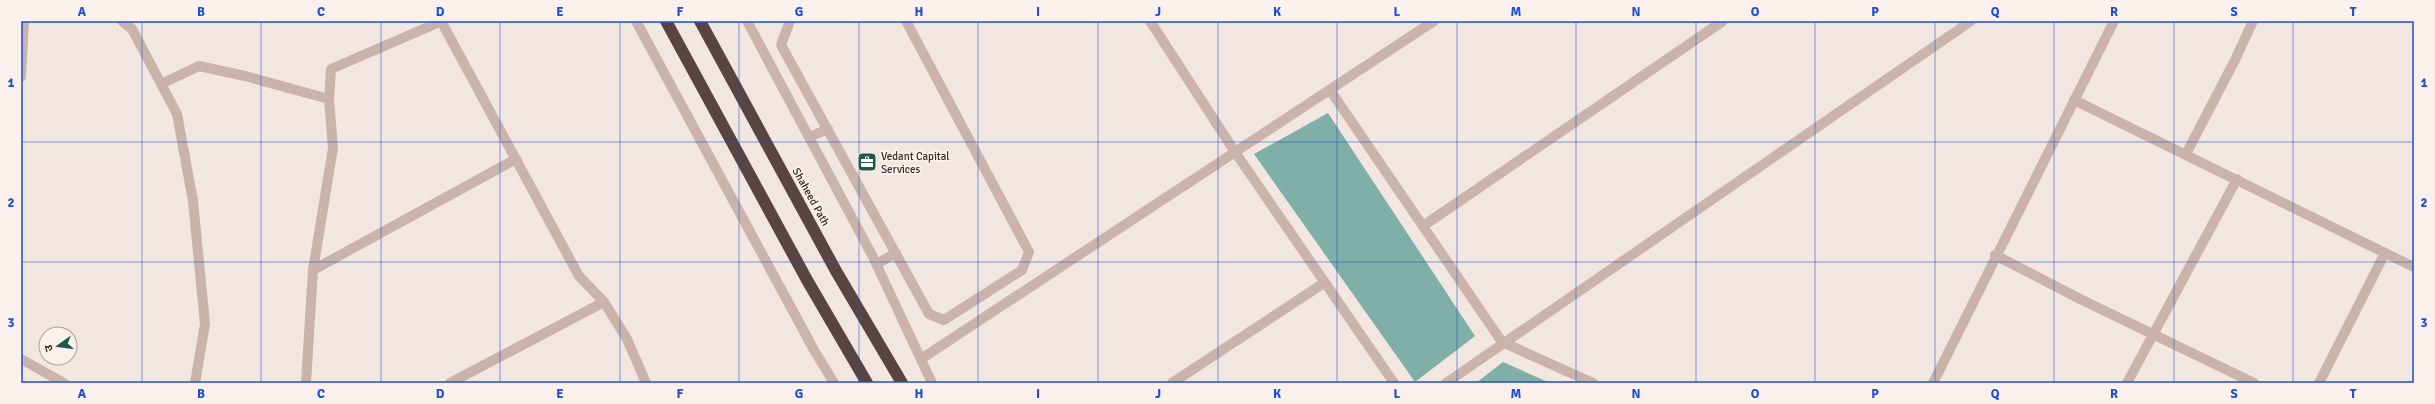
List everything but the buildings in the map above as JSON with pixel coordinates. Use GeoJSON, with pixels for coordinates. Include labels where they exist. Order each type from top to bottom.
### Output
{"type":"FeatureCollection","features":[{"type":"Feature","properties":{"kind":"highway"},"geometry":{"type":"LineString","coordinates":[[666,21],[807,280],[867,383]]}},
{"type":"Feature","properties":{"kind":"highway","name":"Shaheed Path"},"geometry":{"type":"LineString","coordinates":[[700,21],[836,271],[902,383]]}},
{"type":"Feature","properties":{"kind":"street"},"geometry":{"type":"LineString","coordinates":[[122,21],[132,30],[177,114],[193,201],[205,324],[195,383]]}},
{"type":"Feature","properties":{"kind":"street"},"geometry":{"type":"LineString","coordinates":[[306,383],[313,270],[333,148],[329,100],[331,69],[441,21],[579,276],[604,302],[627,339],[646,383]]}},
{"type":"Feature","properties":{"kind":"street"},"geometry":{"type":"LineString","coordinates":[[636,21],[814,350],[834,383]]}},
{"type":"Feature","properties":{"kind":"street"},"geometry":{"type":"LineString","coordinates":[[747,21],[877,264],[932,383]]}},
{"type":"Feature","properties":{"kind":"street"},"geometry":{"type":"LineString","coordinates":[[790,21],[781,44],[929,314],[944,320],[1022,270],[1029,252],[906,21]]}},
{"type":"Feature","properties":{"kind":"street"},"geometry":{"type":"LineString","coordinates":[[1150,21],[1235,152],[1394,383]]}},
{"type":"Feature","properties":{"kind":"street"},"geometry":{"type":"LineString","coordinates":[[921,359],[1434,21]]}},
{"type":"Feature","properties":{"kind":"street"},"geometry":{"type":"LineString","coordinates":[[1423,226],[1723,21]]}},
{"type":"Feature","properties":{"kind":"street"},"geometry":{"type":"LineString","coordinates":[[1446,383],[1502,342],[1971,21]]}},
{"type":"Feature","properties":{"kind":"street"},"geometry":{"type":"LineString","coordinates":[[1933,383],[2114,21]]}},
{"type":"Feature","properties":{"kind":"street"},"geometry":{"type":"LineString","coordinates":[[2186,154],[2235,60],[2253,21]]}},
{"type":"Feature","properties":{"kind":"street"},"geometry":{"type":"LineString","coordinates":[[21,77],[23,22]]}},
{"type":"Feature","properties":{"kind":"street"},"geometry":{"type":"LineString","coordinates":[[161,84],[199,66],[245,76],[329,100]]}},
{"type":"Feature","properties":{"kind":"street"},"geometry":{"type":"LineString","coordinates":[[1330,90],[1502,342],[1593,383]]}},
{"type":"Feature","properties":{"kind":"street"},"geometry":{"type":"LineString","coordinates":[[2074,100],[2414,267]]}},
{"type":"Feature","properties":{"kind":"street"},"geometry":{"type":"LineString","coordinates":[[809,137],[828,129]]}},
{"type":"Feature","properties":{"kind":"street"},"geometry":{"type":"LineString","coordinates":[[313,270],[516,159]]}},
{"type":"Feature","properties":{"kind":"street"},"geometry":{"type":"LineString","coordinates":[[2127,383],[2237,179]]}},
{"type":"Feature","properties":{"kind":"street"},"geometry":{"type":"LineString","coordinates":[[877,264],[896,253]]}},
{"type":"Feature","properties":{"kind":"street"},"geometry":{"type":"LineString","coordinates":[[2320,383],[2385,253]]}},
{"type":"Feature","properties":{"kind":"street"},"geometry":{"type":"LineString","coordinates":[[1996,255],[2254,383]]}},
{"type":"Feature","properties":{"kind":"street"},"geometry":{"type":"LineString","coordinates":[[1172,383],[1324,283]]}},
{"type":"Feature","properties":{"kind":"street"},"geometry":{"type":"LineString","coordinates":[[450,383],[604,302]]}},
{"type":"Feature","properties":{"kind":"street"},"geometry":{"type":"LineString","coordinates":[[21,359],[64,383]]}},
{"type":"Feature","properties":{"kind":"water"},"geometry":{"type":"Polygon","coordinates":[[[1328,113],[1475,336],[1415,382],[1254,154],[1328,113]]]}},
{"type":"Feature","properties":{"kind":"water"},"geometry":{"type":"Polygon","coordinates":[[[1503,362],[1550,383],[1476,383],[1503,362]]]}},
{"type":"Feature","properties":{"kind":"place","name":"Vedant Capital Services"},"geometry":{"type":"Point","coordinates":[867,162]}}]}
